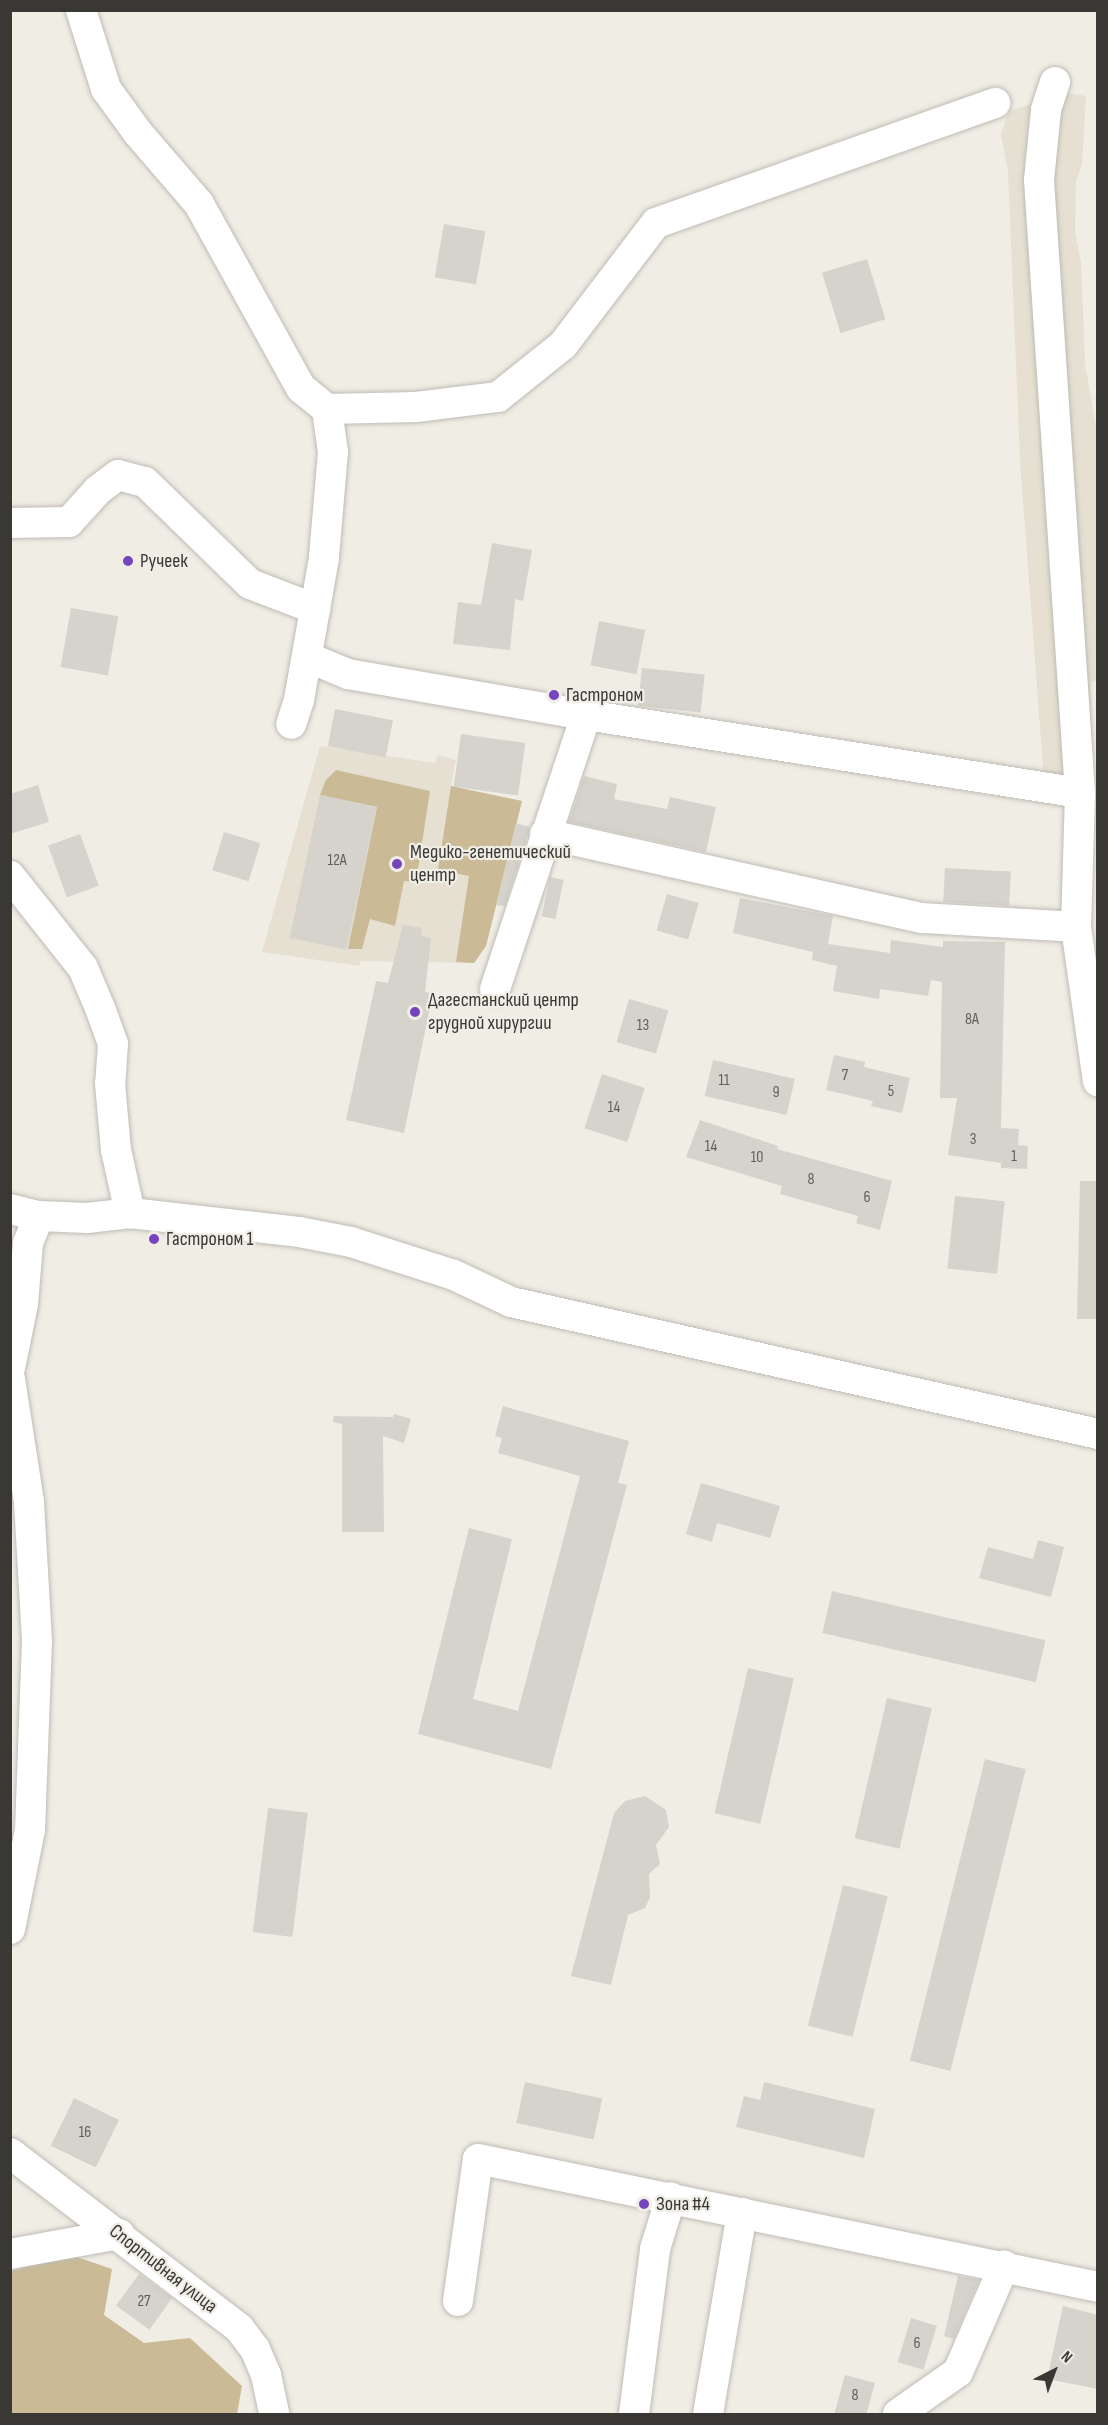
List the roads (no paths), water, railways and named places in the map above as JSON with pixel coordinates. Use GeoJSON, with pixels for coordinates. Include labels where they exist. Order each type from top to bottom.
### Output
{"type":"FeatureCollection","features":[{"type":"Feature","properties":{"kind":"street"},"geometry":{"type":"LineString","coordinates":[[81,10],[106,89],[138,133],[199,204],[301,388],[327,409],[416,407],[498,397],[563,345],[656,223],[995,103]]}},
{"type":"Feature","properties":{"kind":"street"},"geometry":{"type":"LineString","coordinates":[[1055,82],[1046,110],[1039,180],[1080,793],[1076,927],[1098,1081]]}},
{"type":"Feature","properties":{"kind":"street"},"geometry":{"type":"LineString","coordinates":[[291,723],[307,657],[315,609],[333,452],[327,409]]}},
{"type":"Feature","properties":{"kind":"street"},"geometry":{"type":"LineString","coordinates":[[10,523],[69,522],[98,490],[118,475],[145,482],[250,584],[315,609]]}},
{"type":"Feature","properties":{"kind":"street"},"geometry":{"type":"LineString","coordinates":[[307,657],[348,674],[586,715],[1080,793]]}},
{"type":"Feature","properties":{"kind":"street"},"geometry":{"type":"LineString","coordinates":[[495,989],[586,715]]}},
{"type":"Feature","properties":{"kind":"street"},"geometry":{"type":"LineString","coordinates":[[545,834],[922,918],[1076,927]]}},
{"type":"Feature","properties":{"kind":"street"},"geometry":{"type":"LineString","coordinates":[[10,876],[83,968],[113,1044],[110,1083],[116,1150],[130,1213]]}},
{"type":"Feature","properties":{"kind":"street"},"geometry":{"type":"LineString","coordinates":[[10,1368],[23,1304],[28,1243],[25,1212],[87,1218],[130,1213],[299,1232],[351,1242],[454,1275],[511,1302],[1098,1434]]}},
{"type":"Feature","properties":{"kind":"street"},"geometry":{"type":"LineString","coordinates":[[10,1379],[29,1502],[37,1640],[30,1830],[10,1929]]}},
{"type":"Feature","properties":{"kind":"street","name":"Спортивная улица"},"geometry":{"type":"LineString","coordinates":[[10,2152],[239,2328],[255,2349],[266,2375],[274,2415]]}},
{"type":"Feature","properties":{"kind":"street"},"geometry":{"type":"LineString","coordinates":[[458,2301],[478,2158],[1098,2287]]}},
{"type":"Feature","properties":{"kind":"street"},"geometry":{"type":"LineString","coordinates":[[634,2415],[655,2249],[671,2197]]}},
{"type":"Feature","properties":{"kind":"street"},"geometry":{"type":"LineString","coordinates":[[708,2415],[742,2213]]}},
{"type":"Feature","properties":{"kind":"street"},"geometry":{"type":"LineString","coordinates":[[10,2254],[119,2234]]}},
{"type":"Feature","properties":{"kind":"street"},"geometry":{"type":"LineString","coordinates":[[898,2415],[958,2372],[1004,2266]]}},
{"type":"Feature","properties":{"kind":"place","name":"Ручеек"},"geometry":{"type":"Point","coordinates":[128,561]}},
{"type":"Feature","properties":{"kind":"place","name":"Гастроном"},"geometry":{"type":"Point","coordinates":[554,695]}},
{"type":"Feature","properties":{"kind":"place","name":"Медико-генетический центр"},"geometry":{"type":"Point","coordinates":[397,864]}},
{"type":"Feature","properties":{"kind":"place","name":"Дагестанский центр грудной хирургии"},"geometry":{"type":"Point","coordinates":[415,1012]}},
{"type":"Feature","properties":{"kind":"place","name":"Гастроном 1"},"geometry":{"type":"Point","coordinates":[154,1239]}},
{"type":"Feature","properties":{"kind":"place","name":"Зона #4"},"geometry":{"type":"Point","coordinates":[644,2204]}}]}
